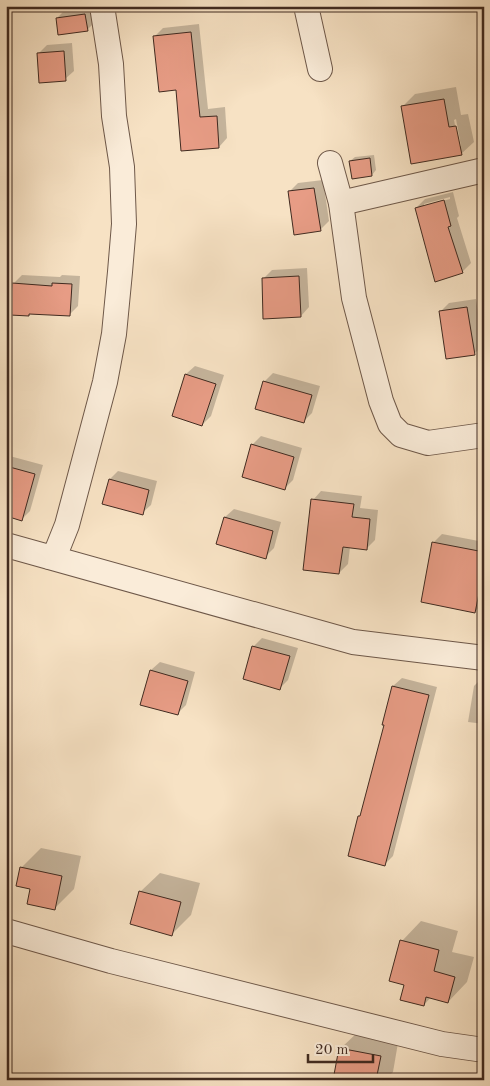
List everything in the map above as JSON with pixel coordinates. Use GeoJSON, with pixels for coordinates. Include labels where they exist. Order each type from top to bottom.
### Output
{"type":"FeatureCollection","features":[{"type":"Feature","properties":{"kind":"lane"},"geometry":{"type":"LineString","coordinates":[[50,558],[57,550],[68,525],[106,382],[114,334],[120,272],[124,224],[122,167],[114,116],[111,64],[102,6]]}},
{"type":"Feature","properties":{"kind":"lane"},"geometry":{"type":"LineString","coordinates":[[306,6],[320,70]]}},
{"type":"Feature","properties":{"kind":"lane"},"geometry":{"type":"LineString","coordinates":[[330,162],[341,202],[354,298],[381,402],[390,424],[401,435],[428,443],[484,435]]}},
{"type":"Feature","properties":{"kind":"lane"},"geometry":{"type":"LineString","coordinates":[[341,202],[484,170]]}},
{"type":"Feature","properties":{"kind":"lane"},"geometry":{"type":"LineString","coordinates":[[6,545],[352,642],[484,658]]}},
{"type":"Feature","properties":{"kind":"lane"},"geometry":{"type":"LineString","coordinates":[[6,931],[112,961],[442,1044],[484,1050]]}},
{"type":"Feature","properties":{"kind":"building"},"geometry":{"type":"Polygon","coordinates":[[[85,14],[88,31],[58,35],[56,18],[85,14]]]}},
{"type":"Feature","properties":{"kind":"building"},"geometry":{"type":"Polygon","coordinates":[[[191,32],[200,117],[217,116],[219,148],[181,151],[176,90],[159,92],[153,36],[191,32]]]}},
{"type":"Feature","properties":{"kind":"building"},"geometry":{"type":"Polygon","coordinates":[[[64,51],[66,81],[39,83],[37,53],[64,51]]]}},
{"type":"Feature","properties":{"kind":"building"},"geometry":{"type":"Polygon","coordinates":[[[444,99],[449,127],[456,126],[462,155],[411,164],[401,106],[444,99]]]}},
{"type":"Feature","properties":{"kind":"building"},"geometry":{"type":"Polygon","coordinates":[[[370,158],[372,176],[352,179],[349,161],[370,158]]]}},
{"type":"Feature","properties":{"kind":"building"},"geometry":{"type":"Polygon","coordinates":[[[314,188],[321,231],[294,235],[288,191],[314,188]]]}},
{"type":"Feature","properties":{"kind":"building"},"geometry":{"type":"Polygon","coordinates":[[[444,200],[451,226],[448,227],[463,273],[435,282],[415,208],[444,200]]]}},
{"type":"Feature","properties":{"kind":"building"},"geometry":{"type":"Polygon","coordinates":[[[299,276],[301,317],[263,319],[262,278],[299,276]]]}},
{"type":"Feature","properties":{"kind":"building"},"geometry":{"type":"Polygon","coordinates":[[[12,283],[52,286],[52,283],[72,284],[70,316],[10,315],[12,283]]]}},
{"type":"Feature","properties":{"kind":"building"},"geometry":{"type":"Polygon","coordinates":[[[467,307],[475,355],[446,359],[439,311],[467,307]]]}},
{"type":"Feature","properties":{"kind":"building"},"geometry":{"type":"Polygon","coordinates":[[[185,374],[216,384],[202,426],[172,416],[185,374]]]}},
{"type":"Feature","properties":{"kind":"building"},"geometry":{"type":"Polygon","coordinates":[[[263,381],[312,395],[304,423],[255,409],[263,381]]]}},
{"type":"Feature","properties":{"kind":"building"},"geometry":{"type":"Polygon","coordinates":[[[251,444],[294,457],[285,490],[242,477],[251,444]]]}},
{"type":"Feature","properties":{"kind":"building"},"geometry":{"type":"Polygon","coordinates":[[[6,466],[35,474],[22,521],[6,516],[6,466]]]}},
{"type":"Feature","properties":{"kind":"building"},"geometry":{"type":"Polygon","coordinates":[[[109,479],[149,490],[143,515],[102,504],[109,479]]]}},
{"type":"Feature","properties":{"kind":"building"},"geometry":{"type":"Polygon","coordinates":[[[311,499],[354,504],[352,517],[370,519],[367,550],[343,547],[339,574],[303,570],[311,499]]]}},
{"type":"Feature","properties":{"kind":"building"},"geometry":{"type":"Polygon","coordinates":[[[224,517],[273,531],[266,559],[216,544],[224,517]]]}},
{"type":"Feature","properties":{"kind":"building"},"geometry":{"type":"Polygon","coordinates":[[[432,542],[484,552],[484,568],[475,613],[421,602],[432,542]]]}},
{"type":"Feature","properties":{"kind":"building"},"geometry":{"type":"Polygon","coordinates":[[[252,646],[290,656],[280,690],[243,679],[252,646]]]}},
{"type":"Feature","properties":{"kind":"building"},"geometry":{"type":"Polygon","coordinates":[[[150,670],[188,681],[178,715],[140,705],[150,670]]]}},
{"type":"Feature","properties":{"kind":"building"},"geometry":{"type":"Polygon","coordinates":[[[392,686],[429,695],[385,866],[348,856],[384,725],[382,725],[392,686]]]}},
{"type":"Feature","properties":{"kind":"building"},"geometry":{"type":"Polygon","coordinates":[[[20,867],[62,876],[55,910],[27,904],[30,889],[16,886],[20,867]]]}},
{"type":"Feature","properties":{"kind":"building"},"geometry":{"type":"Polygon","coordinates":[[[139,891],[181,902],[172,936],[130,924],[139,891]]]}},
{"type":"Feature","properties":{"kind":"building"},"geometry":{"type":"Polygon","coordinates":[[[400,940],[439,950],[434,971],[455,977],[448,1003],[426,997],[424,1006],[400,1000],[404,985],[389,981],[400,940]]]}},
{"type":"Feature","properties":{"kind":"building"},"geometry":{"type":"Polygon","coordinates":[[[339,1048],[381,1056],[376,1080],[333,1080],[339,1048]]]}}]}
